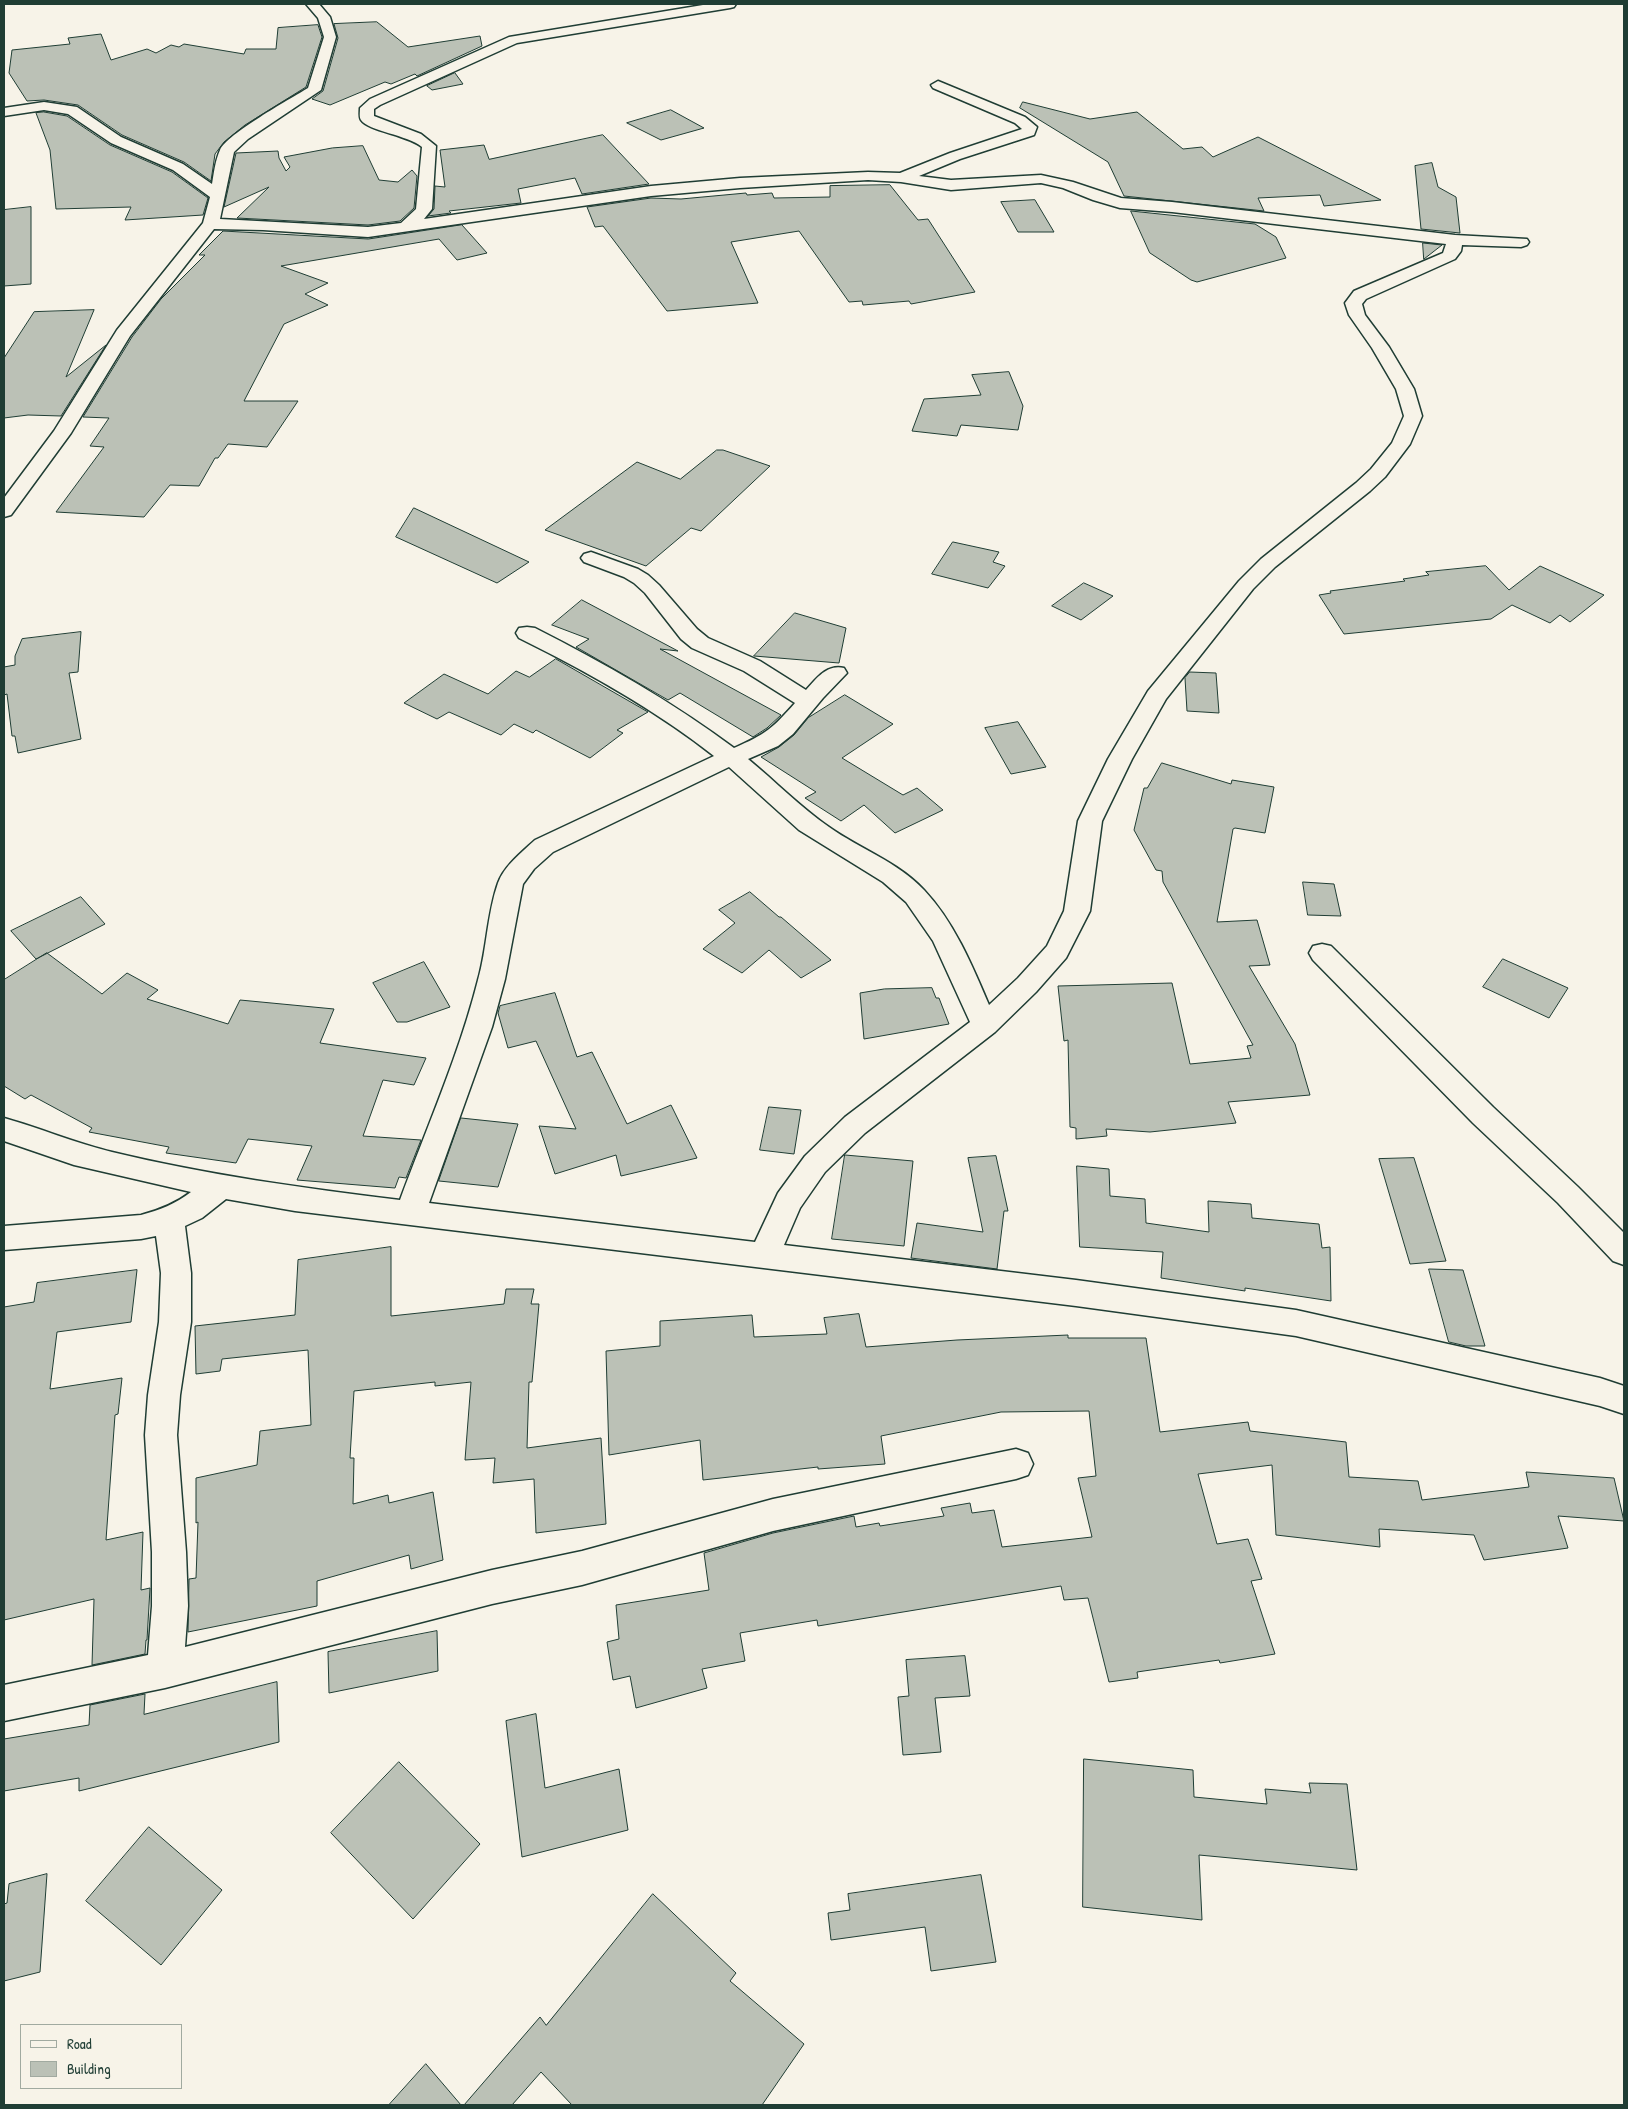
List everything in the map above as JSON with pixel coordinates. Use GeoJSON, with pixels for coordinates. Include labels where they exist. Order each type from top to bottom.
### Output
{"type":"FeatureCollection","features":[{"type":"Feature","properties":{"kind":"street"},"geometry":{"type":"LineString","coordinates":[[4,511],[62,433],[123,334],[210,224],[218,196],[226,150],[232,144],[314,90],[330,37],[324,17],[312,4]]}},
{"type":"Feature","properties":{"kind":"street"},"geometry":{"type":"LineString","coordinates":[[406,226],[422,214],[424,209],[428,146],[424,141],[415,136],[377,125],[367,118],[367,108],[375,102],[514,40],[730,4]]}},
{"type":"Feature","properties":{"kind":"street"},"geometry":{"type":"LineString","coordinates":[[901,178],[955,156],[1029,132],[1030,128],[1020,120],[938,85]]}},
{"type":"Feature","properties":{"kind":"street"},"geometry":{"type":"LineString","coordinates":[[4,112],[44,106],[72,110],[116,140],[178,167],[218,196]]}},
{"type":"Feature","properties":{"kind":"street"},"geometry":{"type":"LineString","coordinates":[[210,224],[263,225],[368,232],[661,190],[740,183],[868,176],[901,178],[951,185],[1041,179],[1068,185],[1098,198],[1120,203],[1181,208],[1455,240],[1521,242]]}},
{"type":"Feature","properties":{"kind":"street"},"geometry":{"type":"LineString","coordinates":[[764,1256],[788,1202],[815,1164],[855,1124],[986,1025],[1027,985],[1057,951],[1077,911],[1090,821],[1120,759],[1156,696],[1246,585],[1268,562],[1378,474],[1401,444],[1408,431],[1413,416],[1405,389],[1380,347],[1357,315],[1353,303],[1360,295],[1448,256],[1453,251],[1455,240]]}},
{"type":"Feature","properties":{"kind":"street"},"geometry":{"type":"LineString","coordinates":[[591,558],[631,573],[641,580],[652,589],[689,634],[700,643],[752,666],[808,701]]}},
{"type":"Feature","properties":{"kind":"street"},"geometry":{"type":"LineString","coordinates":[[528,633],[629,687],[684,722],[731,757],[808,824],[892,878],[914,895],[935,920],[953,952],[986,1025]]}},
{"type":"Feature","properties":{"kind":"street"},"geometry":{"type":"LineString","coordinates":[[410,1213],[454,1094],[492,979],[506,902],[512,882],[525,863],[544,846],[731,757],[770,742],[785,729],[808,701],[836,673]]}},
{"type":"Feature","properties":{"kind":"street"},"geometry":{"type":"LineString","coordinates":[[1322,953],[1483,1115],[1568,1195],[1624,1252]]}},
{"type":"Feature","properties":{"kind":"street"},"geometry":{"type":"LineString","coordinates":[[4,1129],[34,1141],[103,1161],[294,1199],[1086,1294],[1296,1323],[1600,1392],[1624,1400]]}},
{"type":"Feature","properties":{"kind":"street"},"geometry":{"type":"LineString","coordinates":[[4,1238],[141,1227],[169,1220],[191,1209],[221,1186]]}},
{"type":"Feature","properties":{"kind":"street"},"geometry":{"type":"LineString","coordinates":[[165,1670],[170,1606],[169,1552],[161,1435],[164,1395],[174,1322],[176,1273],[169,1220]]}},
{"type":"Feature","properties":{"kind":"street"},"geometry":{"type":"LineString","coordinates":[[4,1703],[165,1670],[492,1587],[582,1568],[773,1515],[1016,1464]]}},
{"type":"Feature","properties":{"kind":"building"},"geometry":{"type":"Polygon","coordinates":[[[377,22],[408,47],[480,36],[482,46],[417,76],[415,74],[391,84],[385,82],[330,105],[312,99],[323,91],[338,38],[334,24],[377,22]]]}},
{"type":"Feature","properties":{"kind":"building"},"geometry":{"type":"Polygon","coordinates":[[[318,25],[322,37],[306,87],[245,125],[224,142],[215,154],[211,181],[184,162],[122,135],[78,105],[44,100],[27,101],[9,73],[12,50],[70,44],[68,38],[101,34],[111,60],[147,49],[156,53],[171,45],[179,47],[184,44],[244,54],[246,49],[276,49],[278,28],[318,25]]]}},
{"type":"Feature","properties":{"kind":"building"},"geometry":{"type":"Polygon","coordinates":[[[455,73],[463,84],[432,90],[427,86],[455,73]]]}},
{"type":"Feature","properties":{"kind":"building"},"geometry":{"type":"Polygon","coordinates":[[[1023,102],[1090,119],[1137,112],[1183,149],[1202,147],[1213,157],[1258,137],[1381,200],[1324,206],[1320,195],[1258,198],[1264,211],[1124,196],[1108,162],[1020,108],[1023,102]]]}},
{"type":"Feature","properties":{"kind":"building"},"geometry":{"type":"Polygon","coordinates":[[[671,110],[704,128],[661,140],[627,123],[671,110]]]}},
{"type":"Feature","properties":{"kind":"building"},"geometry":{"type":"Polygon","coordinates":[[[44,112],[67,116],[110,145],[172,172],[208,198],[203,215],[125,220],[131,207],[56,209],[50,150],[36,113],[44,112]]]}},
{"type":"Feature","properties":{"kind":"building"},"geometry":{"type":"Polygon","coordinates":[[[603,135],[649,184],[582,194],[575,178],[518,189],[521,203],[449,211],[451,213],[428,216],[434,209],[435,186],[445,187],[440,150],[484,145],[489,159],[603,135]]]}},
{"type":"Feature","properties":{"kind":"building"},"geometry":{"type":"Polygon","coordinates":[[[363,146],[379,180],[398,182],[412,170],[417,176],[414,208],[400,221],[368,225],[237,218],[269,187],[224,207],[236,153],[278,151],[279,158],[286,171],[290,167],[284,157],[332,148],[363,146]]]}},
{"type":"Feature","properties":{"kind":"building"},"geometry":{"type":"Polygon","coordinates":[[[1432,163],[1438,187],[1456,197],[1460,233],[1421,229],[1415,166],[1432,163]]]}},
{"type":"Feature","properties":{"kind":"building"},"geometry":{"type":"Polygon","coordinates":[[[890,185],[918,220],[928,219],[975,292],[911,304],[909,301],[863,305],[862,301],[849,302],[799,231],[731,242],[758,303],[667,311],[603,226],[595,227],[587,207],[651,198],[681,199],[746,193],[747,195],[772,193],[774,198],[830,197],[830,186],[890,185]]]}},
{"type":"Feature","properties":{"kind":"building"},"geometry":{"type":"Polygon","coordinates":[[[1035,200],[1054,232],[1018,232],[1001,202],[1035,200]]]}},
{"type":"Feature","properties":{"kind":"building"},"geometry":{"type":"Polygon","coordinates":[[[31,207],[31,284],[4,286],[4,210],[31,207]]]}},
{"type":"Feature","properties":{"kind":"building"},"geometry":{"type":"Polygon","coordinates":[[[1131,211],[1255,224],[1276,237],[1286,258],[1197,282],[1150,253],[1131,211]]]}},
{"type":"Feature","properties":{"kind":"building"},"geometry":{"type":"Polygon","coordinates":[[[462,225],[487,253],[457,260],[439,239],[281,266],[328,283],[305,294],[328,305],[284,324],[244,401],[298,401],[267,447],[228,444],[218,458],[215,458],[199,486],[170,485],[144,517],[56,512],[104,447],[90,446],[109,418],[83,417],[132,337],[161,299],[205,255],[199,255],[223,231],[368,239],[462,225]]]}},
{"type":"Feature","properties":{"kind":"building"},"geometry":{"type":"Polygon","coordinates":[[[1423,243],[1442,245],[1424,259],[1423,243]]]}},
{"type":"Feature","properties":{"kind":"building"},"geometry":{"type":"Polygon","coordinates":[[[94,310],[66,377],[106,345],[61,416],[28,415],[4,418],[4,358],[34,312],[94,310]]]}},
{"type":"Feature","properties":{"kind":"building"},"geometry":{"type":"Polygon","coordinates":[[[1009,372],[1023,406],[1018,430],[961,425],[957,436],[912,431],[924,399],[981,395],[972,375],[1009,372]]]}},
{"type":"Feature","properties":{"kind":"building"},"geometry":{"type":"Polygon","coordinates":[[[717,450],[723,450],[770,466],[701,531],[691,528],[646,566],[545,530],[637,462],[680,479],[717,450]]]}},
{"type":"Feature","properties":{"kind":"building"},"geometry":{"type":"Polygon","coordinates":[[[414,508],[529,562],[497,583],[396,537],[414,508]]]}},
{"type":"Feature","properties":{"kind":"building"},"geometry":{"type":"Polygon","coordinates":[[[953,542],[999,552],[993,562],[1005,566],[988,588],[932,574],[953,542]]]}},
{"type":"Feature","properties":{"kind":"building"},"geometry":{"type":"Polygon","coordinates":[[[1486,566],[1509,590],[1540,566],[1604,595],[1570,622],[1560,615],[1550,623],[1512,605],[1491,619],[1344,634],[1319,595],[1331,593],[1330,591],[1405,581],[1403,579],[1429,575],[1426,572],[1486,566]]]}},
{"type":"Feature","properties":{"kind":"building"},"geometry":{"type":"Polygon","coordinates":[[[1084,583],[1113,596],[1081,620],[1052,606],[1084,583]]]}},
{"type":"Feature","properties":{"kind":"building"},"geometry":{"type":"Polygon","coordinates":[[[582,600],[678,651],[660,649],[781,715],[767,728],[753,737],[680,693],[668,700],[576,647],[589,639],[552,625],[582,600]]]}},
{"type":"Feature","properties":{"kind":"building"},"geometry":{"type":"Polygon","coordinates":[[[795,613],[846,628],[839,663],[754,656],[795,613]]]}},
{"type":"Feature","properties":{"kind":"building"},"geometry":{"type":"Polygon","coordinates":[[[81,632],[78,672],[69,673],[81,739],[18,753],[15,736],[12,736],[7,694],[4,695],[4,667],[15,665],[15,656],[22,639],[81,632]]]}},
{"type":"Feature","properties":{"kind":"building"},"geometry":{"type":"Polygon","coordinates":[[[556,659],[648,712],[617,730],[623,733],[590,758],[536,730],[533,733],[514,724],[501,735],[449,712],[437,719],[404,703],[444,674],[488,694],[516,671],[529,677],[556,659]]]}},
{"type":"Feature","properties":{"kind":"building"},"geometry":{"type":"Polygon","coordinates":[[[1190,672],[1216,673],[1219,713],[1187,711],[1185,678],[1190,672]]]}},
{"type":"Feature","properties":{"kind":"building"},"geometry":{"type":"Polygon","coordinates":[[[845,695],[893,724],[842,758],[903,795],[917,788],[943,810],[895,833],[864,805],[841,821],[805,798],[816,792],[761,757],[779,747],[794,735],[808,718],[845,695]]]}},
{"type":"Feature","properties":{"kind":"building"},"geometry":{"type":"Polygon","coordinates":[[[1018,722],[1046,767],[1011,774],[985,728],[1018,722]]]}},
{"type":"Feature","properties":{"kind":"building"},"geometry":{"type":"Polygon","coordinates":[[[1162,763],[1231,784],[1232,780],[1274,787],[1265,833],[1233,829],[1217,922],[1257,920],[1270,965],[1249,966],[1295,1044],[1310,1095],[1228,1102],[1236,1123],[1150,1132],[1106,1129],[1107,1136],[1076,1139],[1076,1128],[1070,1127],[1068,1040],[1064,1041],[1058,986],[1172,983],[1190,1064],[1251,1058],[1247,1046],[1253,1045],[1163,882],[1162,871],[1156,870],[1134,830],[1144,788],[1147,788],[1162,763]]]}},
{"type":"Feature","properties":{"kind":"building"},"geometry":{"type":"Polygon","coordinates":[[[1303,882],[1334,884],[1341,916],[1308,915],[1303,882]]]}},
{"type":"Feature","properties":{"kind":"building"},"geometry":{"type":"Polygon","coordinates":[[[750,892],[831,960],[801,978],[769,950],[742,973],[703,949],[735,923],[719,910],[750,892]]]}},
{"type":"Feature","properties":{"kind":"building"},"geometry":{"type":"Polygon","coordinates":[[[81,897],[105,924],[36,959],[11,931],[81,897]]]}},
{"type":"Feature","properties":{"kind":"building"},"geometry":{"type":"Polygon","coordinates":[[[47,953],[102,994],[127,973],[158,990],[147,999],[228,1024],[240,1000],[334,1009],[320,1043],[426,1058],[414,1085],[383,1080],[363,1136],[421,1140],[406,1178],[399,1177],[395,1188],[297,1180],[312,1146],[248,1139],[236,1163],[166,1153],[169,1147],[89,1132],[92,1128],[31,1095],[25,1099],[4,1086],[4,980],[47,953]]]}},
{"type":"Feature","properties":{"kind":"building"},"geometry":{"type":"Polygon","coordinates":[[[1503,959],[1568,988],[1549,1018],[1483,987],[1503,959]]]}},
{"type":"Feature","properties":{"kind":"building"},"geometry":{"type":"Polygon","coordinates":[[[424,962],[450,1007],[407,1022],[397,1022],[373,983],[424,962]]]}},
{"type":"Feature","properties":{"kind":"building"},"geometry":{"type":"Polygon","coordinates":[[[932,988],[936,998],[939,998],[949,1024],[864,1039],[860,993],[884,989],[932,988]]]}},
{"type":"Feature","properties":{"kind":"building"},"geometry":{"type":"Polygon","coordinates":[[[555,993],[577,1057],[592,1052],[627,1124],[671,1105],[697,1158],[621,1176],[616,1155],[555,1174],[539,1126],[576,1129],[536,1041],[508,1048],[498,1013],[500,1006],[555,993]]]}},
{"type":"Feature","properties":{"kind":"building"},"geometry":{"type":"Polygon","coordinates":[[[769,1107],[801,1110],[794,1154],[760,1150],[769,1107]]]}},
{"type":"Feature","properties":{"kind":"building"},"geometry":{"type":"Polygon","coordinates":[[[461,1118],[518,1124],[498,1187],[439,1181],[461,1118]]]}},
{"type":"Feature","properties":{"kind":"building"},"geometry":{"type":"Polygon","coordinates":[[[845,1155],[913,1161],[904,1246],[832,1239],[845,1155]]]}},
{"type":"Feature","properties":{"kind":"building"},"geometry":{"type":"Polygon","coordinates":[[[996,1156],[1008,1211],[1004,1211],[997,1269],[911,1258],[917,1223],[983,1232],[968,1158],[996,1156]]]}},
{"type":"Feature","properties":{"kind":"building"},"geometry":{"type":"Polygon","coordinates":[[[1414,1158],[1446,1261],[1410,1264],[1379,1159],[1414,1158]]]}},
{"type":"Feature","properties":{"kind":"building"},"geometry":{"type":"Polygon","coordinates":[[[1077,1166],[1109,1169],[1110,1196],[1145,1199],[1146,1223],[1209,1232],[1208,1201],[1251,1204],[1252,1218],[1319,1224],[1322,1248],[1330,1247],[1331,1301],[1245,1288],[1245,1291],[1161,1278],[1163,1252],[1080,1247],[1077,1166]]]}},
{"type":"Feature","properties":{"kind":"building"},"geometry":{"type":"Polygon","coordinates":[[[391,1247],[391,1316],[504,1304],[506,1289],[534,1289],[531,1304],[539,1304],[532,1382],[529,1382],[527,1448],[601,1438],[606,1524],[536,1533],[534,1479],[493,1483],[495,1458],[465,1460],[471,1382],[435,1386],[435,1382],[354,1391],[350,1458],[354,1458],[353,1504],[388,1495],[389,1503],[433,1492],[443,1560],[411,1569],[409,1555],[317,1581],[317,1606],[188,1632],[189,1579],[196,1578],[198,1522],[196,1523],[196,1478],[257,1465],[260,1431],[311,1425],[308,1350],[222,1359],[220,1371],[196,1374],[195,1326],[295,1315],[298,1260],[391,1247]]]}},
{"type":"Feature","properties":{"kind":"building"},"geometry":{"type":"Polygon","coordinates":[[[1429,1269],[1463,1270],[1485,1346],[1466,1346],[1449,1342],[1429,1269]]]}},
{"type":"Feature","properties":{"kind":"building"},"geometry":{"type":"Polygon","coordinates":[[[137,1270],[131,1322],[57,1332],[50,1389],[122,1378],[118,1414],[115,1415],[106,1540],[143,1532],[141,1590],[150,1588],[147,1640],[145,1654],[92,1665],[94,1599],[4,1620],[4,1307],[34,1302],[37,1283],[137,1270]]]}},
{"type":"Feature","properties":{"kind":"building"},"geometry":{"type":"Polygon","coordinates":[[[859,1314],[866,1347],[957,1340],[1068,1335],[1068,1338],[1146,1338],[1160,1432],[1248,1422],[1250,1431],[1346,1442],[1349,1477],[1418,1481],[1422,1500],[1529,1487],[1526,1472],[1614,1478],[1624,1521],[1558,1516],[1568,1548],[1484,1560],[1474,1535],[1379,1529],[1380,1547],[1276,1535],[1272,1465],[1198,1474],[1217,1544],[1248,1539],[1262,1579],[1251,1581],[1275,1654],[1220,1663],[1219,1660],[1137,1672],[1138,1678],[1109,1682],[1088,1598],[1064,1600],[1061,1586],[818,1626],[817,1620],[740,1633],[745,1661],[702,1669],[707,1688],[636,1708],[630,1676],[613,1680],[607,1642],[619,1639],[616,1605],[709,1590],[704,1553],[773,1533],[854,1516],[856,1527],[879,1523],[880,1526],[944,1516],[941,1508],[970,1503],[972,1513],[994,1510],[1002,1547],[1092,1537],[1078,1478],[1096,1476],[1089,1411],[1001,1412],[881,1436],[885,1464],[818,1469],[818,1467],[703,1480],[700,1440],[609,1455],[606,1351],[660,1346],[660,1321],[752,1315],[754,1337],[827,1334],[824,1318],[859,1314]]]}},
{"type":"Feature","properties":{"kind":"building"},"geometry":{"type":"Polygon","coordinates":[[[437,1631],[438,1671],[329,1693],[328,1652],[437,1631]]]}},
{"type":"Feature","properties":{"kind":"building"},"geometry":{"type":"Polygon","coordinates":[[[965,1656],[970,1696],[935,1698],[941,1752],[903,1755],[898,1697],[909,1696],[906,1660],[965,1656]]]}},
{"type":"Feature","properties":{"kind":"building"},"geometry":{"type":"Polygon","coordinates":[[[277,1682],[279,1742],[79,1791],[79,1778],[4,1791],[4,1739],[89,1725],[90,1705],[145,1694],[144,1714],[277,1682]]]}},
{"type":"Feature","properties":{"kind":"building"},"geometry":{"type":"Polygon","coordinates":[[[536,1714],[545,1788],[619,1769],[628,1830],[522,1857],[506,1721],[536,1714]]]}},
{"type":"Feature","properties":{"kind":"building"},"geometry":{"type":"Polygon","coordinates":[[[1084,1759],[1193,1770],[1194,1797],[1267,1804],[1265,1789],[1311,1793],[1309,1783],[1347,1784],[1357,1870],[1199,1855],[1202,1920],[1083,1907],[1084,1759]]]}},
{"type":"Feature","properties":{"kind":"building"},"geometry":{"type":"Polygon","coordinates":[[[399,1762],[480,1844],[413,1919],[331,1833],[399,1762]]]}},
{"type":"Feature","properties":{"kind":"building"},"geometry":{"type":"Polygon","coordinates":[[[149,1827],[222,1890],[161,1965],[86,1901],[149,1827]]]}},
{"type":"Feature","properties":{"kind":"building"},"geometry":{"type":"Polygon","coordinates":[[[47,1874],[40,1972],[4,1981],[4,1904],[7,1903],[9,1884],[47,1874]]]}},
{"type":"Feature","properties":{"kind":"building"},"geometry":{"type":"Polygon","coordinates":[[[981,1875],[996,1962],[931,1971],[925,1927],[831,1940],[828,1913],[850,1910],[848,1894],[981,1875]]]}},
{"type":"Feature","properties":{"kind":"building"},"geometry":{"type":"Polygon","coordinates":[[[653,1894],[736,1973],[730,1981],[804,2044],[762,2105],[572,2105],[541,2072],[512,2105],[464,2105],[540,2017],[546,2025],[653,1894]]]}},
{"type":"Feature","properties":{"kind":"building"},"geometry":{"type":"Polygon","coordinates":[[[426,2064],[461,2105],[389,2105],[426,2064]]]}}]}
